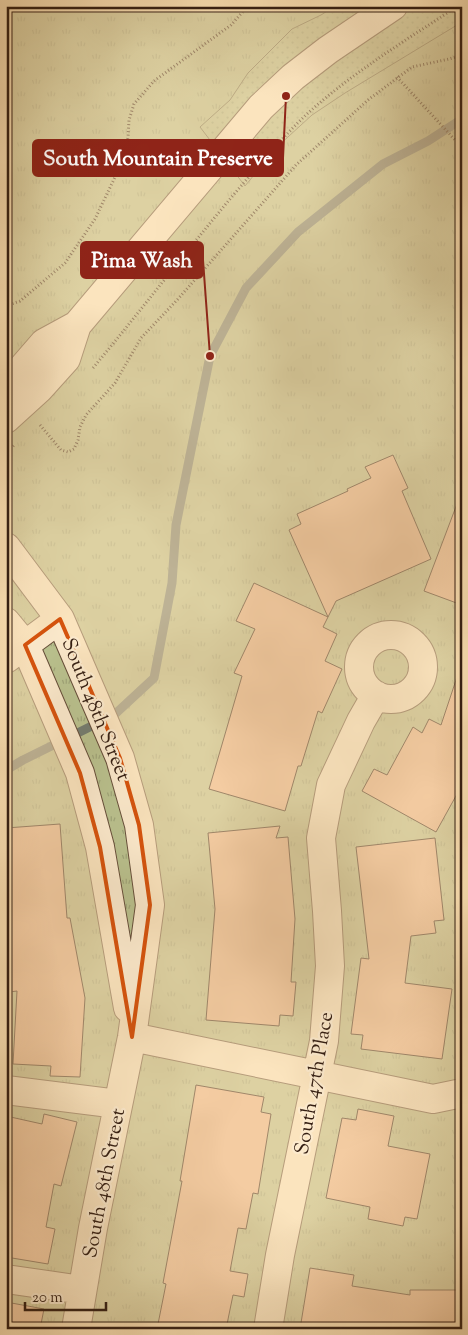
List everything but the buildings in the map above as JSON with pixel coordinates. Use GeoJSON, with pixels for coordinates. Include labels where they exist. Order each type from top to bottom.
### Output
{"type":"FeatureCollection","features":[{"type":"Feature","properties":{"kind":"street"},"geometry":{"type":"LineString","coordinates":[[12,430],[39,389],[66,359],[78,324],[261,107],[293,77],[328,50],[393,6]]}},
{"type":"Feature","properties":{"kind":"street"},"geometry":{"type":"LineString","coordinates":[[6,394],[18,373],[47,340],[78,324]]}},
{"type":"Feature","properties":{"kind":"street","name":"South 48th Street"},"geometry":{"type":"LineString","coordinates":[[6,547],[60,620],[120,758],[139,825],[150,905],[132,1037],[93,1228],[76,1329]]}},
{"type":"Feature","properties":{"kind":"street"},"geometry":{"type":"LineString","coordinates":[[16,652],[60,620]]}},
{"type":"Feature","properties":{"kind":"street","name":"South 48th Street"},"geometry":{"type":"LineString","coordinates":[[6,622],[16,652],[54,710],[80,773],[100,847],[132,1037]]}},
{"type":"Feature","properties":{"kind":"street","name":"South 47th Place"},"geometry":{"type":"LineString","coordinates":[[268,1329],[280,1255],[324,1041],[330,966],[320,838],[331,785],[362,720],[376,696]]}},
{"type":"Feature","properties":{"kind":"street"},"geometry":{"type":"LineString","coordinates":[[132,1037],[433,1099],[462,1093]]}},
{"type":"Feature","properties":{"kind":"street"},"geometry":{"type":"LineString","coordinates":[[6,1090],[118,1104]]}},
{"type":"Feature","properties":{"kind":"street"},"geometry":{"type":"LineString","coordinates":[[6,1279],[82,1290]]}},
{"type":"Feature","properties":{"kind":"path"},"geometry":{"type":"LineString","coordinates":[[6,306],[20,301],[27,296],[65,263],[95,220],[116,175],[128,138],[129,120],[134,104],[142,92],[154,81],[232,25],[248,6]]}},
{"type":"Feature","properties":{"kind":"path"},"geometry":{"type":"LineString","coordinates":[[92,370],[205,229],[273,149],[315,107],[372,62],[458,6]]}},
{"type":"Feature","properties":{"kind":"path"},"geometry":{"type":"LineString","coordinates":[[36,420],[61,450],[68,452],[74,448],[78,440],[80,427],[86,415],[116,383],[141,338],[178,300],[296,165],[368,100],[412,67],[462,55]]}},
{"type":"Feature","properties":{"kind":"path"},"geometry":{"type":"LineString","coordinates":[[397,77],[456,141]]}},
{"type":"Feature","properties":{"kind":"path"},"geometry":{"type":"LineString","coordinates":[[6,454],[12,430]]}},
{"type":"Feature","properties":{"kind":"highlighted area"},"geometry":{"type":"Polygon","coordinates":[[[60,619],[120,758],[139,825],[150,905],[132,1037],[100,847],[80,773],[25,645],[60,619]]]}},
{"type":"Feature","properties":{"kind":"green space"},"geometry":{"type":"Polygon","coordinates":[[[6,6],[462,6],[462,1329],[6,1329],[6,6]]]}},
{"type":"Feature","properties":{"kind":"green space"},"geometry":{"type":"Polygon","coordinates":[[[335,6],[462,6],[462,22],[312,115],[277,147],[245,186],[200,127],[230,100],[248,73],[292,29],[335,6]]]}},
{"type":"Feature","properties":{"kind":"waterway"},"geometry":{"type":"LineString","coordinates":[[6,770],[114,715],[154,678],[172,583],[176,525],[210,356],[246,288],[298,232],[383,164],[428,141],[462,119]]}},
{"type":"Feature","properties":{"kind":"place","name":"South Mountain Preserve"},"geometry":{"type":"Point","coordinates":[286,96]}},
{"type":"Feature","properties":{"kind":"place","name":"Pima Wash"},"geometry":{"type":"Point","coordinates":[210,356]}}]}
